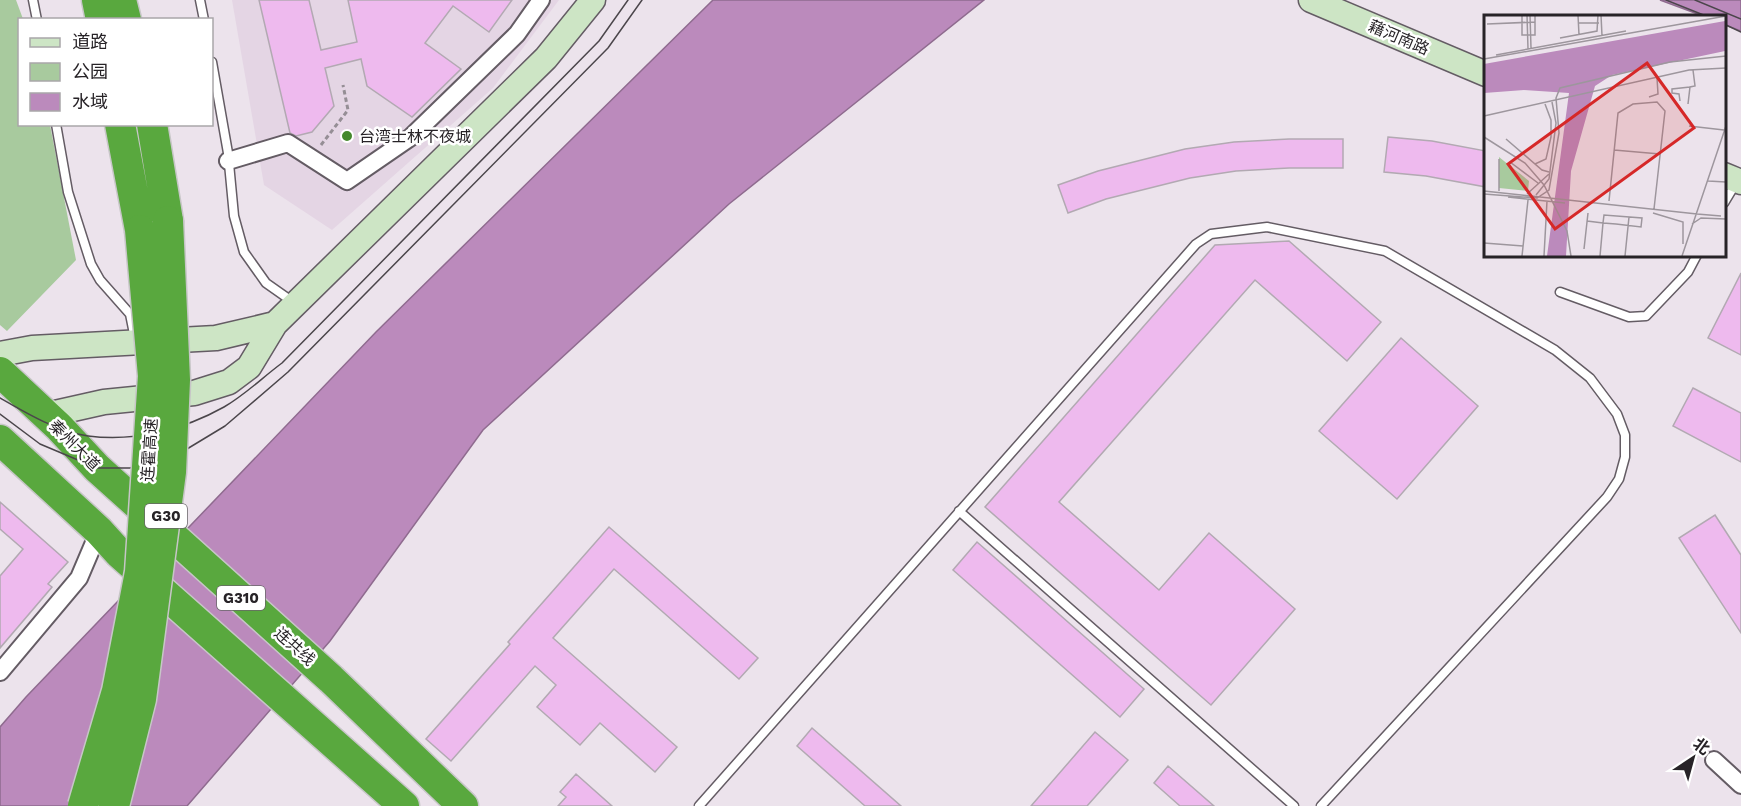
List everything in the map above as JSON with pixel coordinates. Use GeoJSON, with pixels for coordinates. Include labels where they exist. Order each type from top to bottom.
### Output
{"type":"FeatureCollection","features":[{"type":"Feature","properties":{"kind":"highway"},"geometry":{"type":"LineString","coordinates":[[97,0],[101,18]]}},
{"type":"Feature","properties":{"kind":"highway"},"geometry":{"type":"LineString","coordinates":[[121,0],[126,18]]}},
{"type":"Feature","properties":{"kind":"highway","name":"连霍高速"},"geometry":{"type":"LineString","coordinates":[[83,806],[117,691],[140,572],[153,376],[140,230],[120,126]]}},
{"type":"Feature","properties":{"kind":"highway","name":"连霍高速"},"geometry":{"type":"LineString","coordinates":[[114,806],[141,699],[171,472],[175,380],[168,221],[152,126]]}},
{"type":"Feature","properties":{"kind":"highway","name":"秦州大道"},"geometry":{"type":"LineString","coordinates":[[0,372],[98,468],[152,517]]}},
{"type":"Feature","properties":{"kind":"highway","name":"G310"},"geometry":{"type":"LineString","coordinates":[[0,440],[99,531],[119,553],[293,705],[404,806]]}},
{"type":"Feature","properties":{"kind":"highway","name":"连共线"},"geometry":{"type":"LineString","coordinates":[[152,517],[331,679],[463,806]]}},
{"type":"Feature","properties":{"kind":"main road"},"geometry":{"type":"LineString","coordinates":[[46,415],[104,402],[194,393],[228,381],[249,367],[275,324],[546,58],[593,0]]}},
{"type":"Feature","properties":{"kind":"main road","name":"藉河南路"},"geometry":{"type":"LineString","coordinates":[[1311,0],[1484,73]]}},
{"type":"Feature","properties":{"kind":"main road"},"geometry":{"type":"LineString","coordinates":[[0,354],[32,348],[216,338],[275,324]]}},
{"type":"Feature","properties":{"kind":"street"},"geometry":{"type":"LineString","coordinates":[[228,160],[288,143],[347,181],[411,137],[517,34],[542,0]]}},
{"type":"Feature","properties":{"kind":"street"},"geometry":{"type":"LineString","coordinates":[[0,672],[79,578],[99,531]]}},
{"type":"Feature","properties":{"kind":"street"},"geometry":{"type":"LineString","coordinates":[[1714,760],[1741,785]]}},
{"type":"Feature","properties":{"kind":"lane"},"geometry":{"type":"LineString","coordinates":[[33,0],[37,18]]}},
{"type":"Feature","properties":{"kind":"lane"},"geometry":{"type":"LineString","coordinates":[[200,0],[204,18]]}},
{"type":"Feature","properties":{"kind":"lane"},"geometry":{"type":"LineString","coordinates":[[213,68],[228,160],[234,216],[244,252],[266,283],[296,304]]}},
{"type":"Feature","properties":{"kind":"lane"},"geometry":{"type":"LineString","coordinates":[[56,126],[68,192],[91,264],[100,280],[130,314],[136,343]]}},
{"type":"Feature","properties":{"kind":"lane"},"geometry":{"type":"LineString","coordinates":[[1726,201],[1734,179]]}},
{"type":"Feature","properties":{"kind":"lane"},"geometry":{"type":"LineString","coordinates":[[699,806],[1196,244],[1211,234],[1268,228],[1385,251],[1555,350],[1590,378],[1617,414],[1625,435],[1625,457],[1619,479],[1606,497],[1321,806]]}},
{"type":"Feature","properties":{"kind":"lane"},"geometry":{"type":"LineString","coordinates":[[1560,292],[1629,317],[1646,316],[1688,272],[1696,256]]}},
{"type":"Feature","properties":{"kind":"lane"},"geometry":{"type":"LineString","coordinates":[[959,511],[1294,806]]}},
{"type":"Feature","properties":{"kind":"path"},"geometry":{"type":"LineString","coordinates":[[311,158],[348,110],[343,85]]}},
{"type":"Feature","properties":{"kind":"shaded area","name":"台湾士林不夜城"},"geometry":{"type":"Polygon","coordinates":[[[232,0],[559,0],[493,88],[332,230],[264,185],[232,0]]]}},
{"type":"Feature","properties":{"kind":"green space"},"geometry":{"type":"Polygon","coordinates":[[[0,0],[16,0],[23,18],[18,18],[18,126],[50,126],[76,260],[7,331],[0,325],[0,0]]]}},
{"type":"Feature","properties":{"kind":"water"},"geometry":{"type":"Polygon","coordinates":[[[713,0],[984,0],[729,204],[483,430],[330,641],[187,806],[0,806],[0,727],[26,697],[376,332],[713,0]]]}},
{"type":"Feature","properties":{"kind":"water"},"geometry":{"type":"Polygon","coordinates":[[[1660,0],[1741,0],[1741,31],[1726,25],[1726,15],[1700,15],[1660,0]]]}},
{"type":"Feature","properties":{"kind":"building"},"geometry":{"type":"Polygon","coordinates":[[[259,0],[309,0],[321,50],[357,42],[348,0],[512,0],[489,32],[453,6],[425,43],[461,69],[412,117],[367,86],[361,59],[325,68],[334,106],[312,132],[296,136],[290,133],[259,0]]]}},
{"type":"Feature","properties":{"kind":"building"},"geometry":{"type":"Polygon","coordinates":[[[1388,137],[1432,141],[1484,151],[1484,187],[1426,176],[1384,172],[1388,137]]]}},
{"type":"Feature","properties":{"kind":"building"},"geometry":{"type":"Polygon","coordinates":[[[1343,139],[1343,168],[1236,171],[1190,178],[1106,199],[1068,213],[1058,185],[1098,171],[1185,149],[1234,142],[1343,139]]]}},
{"type":"Feature","properties":{"kind":"building"},"geometry":{"type":"Polygon","coordinates":[[[1289,241],[1381,322],[1347,361],[1255,280],[1059,502],[1159,590],[1209,533],[1295,609],[1211,705],[985,507],[1215,245],[1289,241]]]}},
{"type":"Feature","properties":{"kind":"building"},"geometry":{"type":"Polygon","coordinates":[[[1741,273],[1741,355],[1708,338],[1741,273]]]}},
{"type":"Feature","properties":{"kind":"building"},"geometry":{"type":"Polygon","coordinates":[[[1401,338],[1478,406],[1397,499],[1319,431],[1401,338]]]}},
{"type":"Feature","properties":{"kind":"building"},"geometry":{"type":"Polygon","coordinates":[[[1693,388],[1741,413],[1741,462],[1673,426],[1693,388]]]}},
{"type":"Feature","properties":{"kind":"building"},"geometry":{"type":"Polygon","coordinates":[[[0,502],[68,562],[48,584],[52,587],[0,648],[0,576],[23,549],[0,529],[0,502]]]}},
{"type":"Feature","properties":{"kind":"building"},"geometry":{"type":"Polygon","coordinates":[[[1715,515],[1741,555],[1741,633],[1679,538],[1715,515]]]}},
{"type":"Feature","properties":{"kind":"building"},"geometry":{"type":"Polygon","coordinates":[[[609,527],[758,658],[739,679],[614,569],[553,638],[677,747],[655,772],[600,723],[580,745],[537,707],[556,685],[535,666],[451,761],[426,739],[609,527]]]}},
{"type":"Feature","properties":{"kind":"building"},"geometry":{"type":"Polygon","coordinates":[[[977,542],[1144,689],[1120,717],[953,570],[977,542]]]}},
{"type":"Feature","properties":{"kind":"building"},"geometry":{"type":"Polygon","coordinates":[[[812,728],[901,806],[865,806],[797,746],[812,728]]]}},
{"type":"Feature","properties":{"kind":"building"},"geometry":{"type":"Polygon","coordinates":[[[1095,732],[1128,760],[1087,806],[1031,806],[1095,732]]]}},
{"type":"Feature","properties":{"kind":"building"},"geometry":{"type":"Polygon","coordinates":[[[1168,766],[1214,806],[1180,806],[1154,783],[1168,766]]]}},
{"type":"Feature","properties":{"kind":"building"},"geometry":{"type":"Polygon","coordinates":[[[576,774],[612,806],[558,806],[566,797],[560,792],[576,774]]]}},
{"type":"Feature","properties":{"kind":"tram line"},"geometry":{"type":"LineString","coordinates":[[0,398],[42,421],[65,430],[88,436],[106,437],[141,436],[175,428],[208,415],[232,402],[282,363],[599,41],[628,0]]}},
{"type":"Feature","properties":{"kind":"tram line"},"geometry":{"type":"LineString","coordinates":[[0,414],[40,444],[97,468],[130,468],[182,452],[225,426],[288,372],[608,48],[642,0]]}},
{"type":"Feature","properties":{"kind":"tram line"},"geometry":{"type":"LineString","coordinates":[[1666,0],[1704,15]]}},
{"type":"Feature","properties":{"kind":"tram line"},"geometry":{"type":"LineString","coordinates":[[1695,0],[1741,19]]}},
{"type":"Feature","properties":{"kind":"tram line"},"geometry":{"type":"LineString","coordinates":[[1726,25],[1741,32]]}},
{"type":"Feature","properties":{"kind":"place","name":"台湾士林不夜城"},"geometry":{"type":"Point","coordinates":[347,136]}}]}
